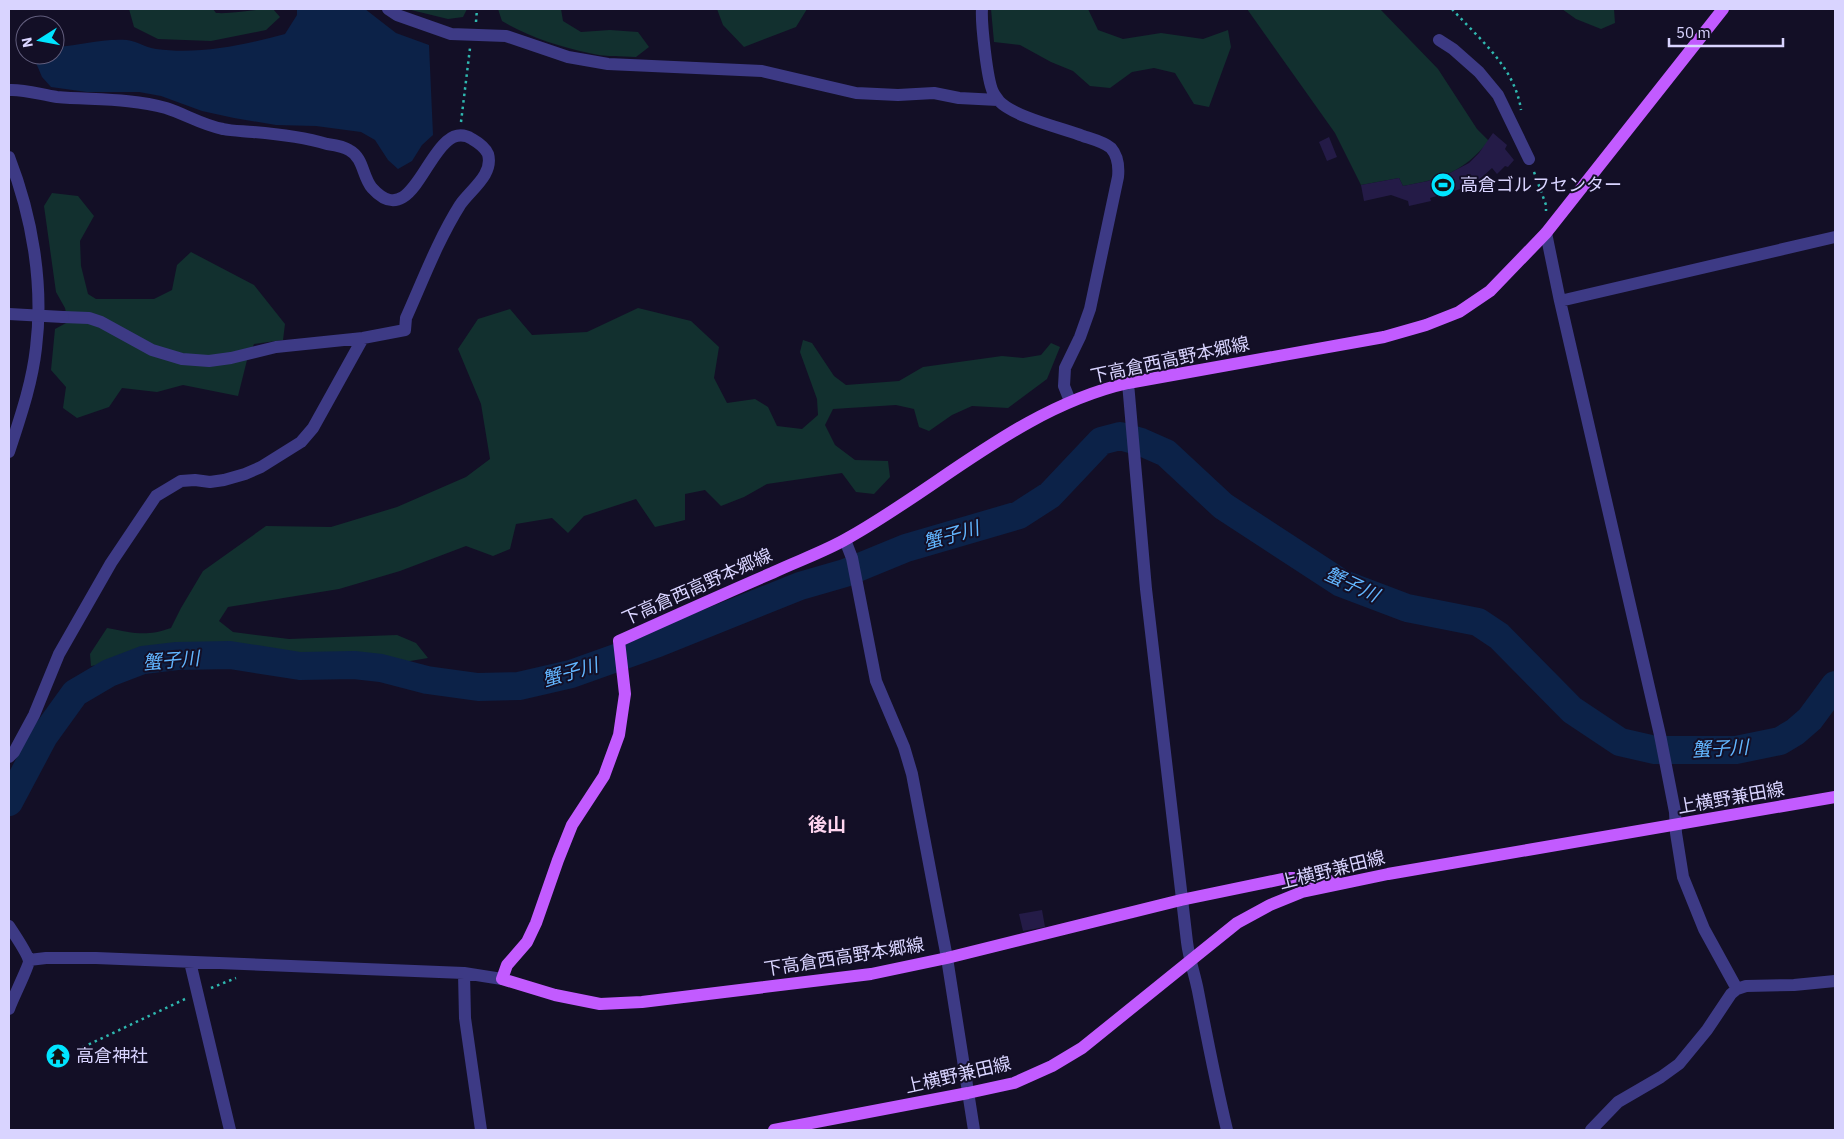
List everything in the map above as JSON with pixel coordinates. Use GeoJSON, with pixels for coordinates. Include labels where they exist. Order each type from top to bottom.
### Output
{"type":"FeatureCollection","features":[{"type":"Feature","properties":{"kind":"main road","name":"下高倉西高野本郷線"},"geometry":{"type":"LineString","coordinates":[[1338,883],[1317,878],[1287,878],[1181,900],[947,958],[871,974],[642,1002],[600,1004],[555,996],[502,979],[507,965],[527,942],[536,923],[572,825],[604,776],[619,735],[625,694],[620,641],[845,540],[888,515],[985,448],[1070,401],[1105,388],[1128,383],[1384,337],[1426,325],[1460,312],[1490,291],[1546,233],[1723,9]]}},
{"type":"Feature","properties":{"kind":"main road","name":"上横野兼田線"},"geometry":{"type":"LineString","coordinates":[[774,1130],[968,1093],[1014,1082],[1052,1066],[1082,1048],[1237,923],[1270,905],[1302,892],[1338,883],[1835,797]]}},
{"type":"Feature","properties":{"kind":"street"},"geometry":{"type":"LineString","coordinates":[[388,9],[451,34],[506,36],[568,57],[608,64],[755,70],[856,93],[898,95],[934,93],[960,98],[998,100]]}},
{"type":"Feature","properties":{"kind":"street"},"geometry":{"type":"LineString","coordinates":[[982,9],[990,82],[992,91],[998,100],[1005,106],[1024,115],[1099,141],[1111,149],[1119,164],[1118,177],[1090,308],[1080,337],[1065,368],[1064,386],[1070,401]]}},
{"type":"Feature","properties":{"kind":"street"},"geometry":{"type":"LineString","coordinates":[[1439,40],[1453,49],[1479,72],[1498,95],[1528,159]]}},
{"type":"Feature","properties":{"kind":"street"},"geometry":{"type":"LineString","coordinates":[[9,90],[85,100],[145,103],[168,109],[224,130],[315,141],[348,149],[357,155],[370,186],[381,196],[389,199],[400,199],[408,193],[445,142],[452,136],[460,134],[468,136],[482,145],[487,153],[489,162],[478,185],[461,203],[451,221],[406,318],[405,330],[363,338],[276,347],[209,361],[182,359],[152,350],[101,322],[89,318],[9,314]]}},
{"type":"Feature","properties":{"kind":"street"},"geometry":{"type":"LineString","coordinates":[[9,156],[28,218],[36,263],[38,297],[36,348],[24,404],[9,452]]}},
{"type":"Feature","properties":{"kind":"street"},"geometry":{"type":"LineString","coordinates":[[1546,233],[1660,736],[1675,812],[1684,877],[1704,929],[1737,989]]}},
{"type":"Feature","properties":{"kind":"street"},"geometry":{"type":"LineString","coordinates":[[1560,301],[1835,237]]}},
{"type":"Feature","properties":{"kind":"street"},"geometry":{"type":"LineString","coordinates":[[9,757],[14,752],[34,714],[59,654],[111,563],[142,514],[156,496],[181,481],[210,482],[245,474],[261,467],[301,442],[313,428],[363,338]]}},
{"type":"Feature","properties":{"kind":"street"},"geometry":{"type":"LineString","coordinates":[[1128,383],[1146,589],[1189,961],[1196,984],[1227,1130]]}},
{"type":"Feature","properties":{"kind":"street"},"geometry":{"type":"LineString","coordinates":[[845,540],[852,558],[876,682],[904,748],[912,774],[947,958],[974,1130]]}},
{"type":"Feature","properties":{"kind":"street"},"geometry":{"type":"LineString","coordinates":[[9,926],[29,960],[28,968],[9,1009]]}},
{"type":"Feature","properties":{"kind":"street"},"geometry":{"type":"LineString","coordinates":[[29,960],[96,958],[464,973],[502,979]]}},
{"type":"Feature","properties":{"kind":"street"},"geometry":{"type":"LineString","coordinates":[[190,962],[230,1130]]}},
{"type":"Feature","properties":{"kind":"street"},"geometry":{"type":"LineString","coordinates":[[464,973],[465,1018],[481,1130]]}},
{"type":"Feature","properties":{"kind":"street"},"geometry":{"type":"LineString","coordinates":[[1592,1130],[1618,1102],[1661,1078],[1678,1064],[1707,1030],[1737,989],[1746,986],[1794,985],[1835,981]]}},
{"type":"Feature","properties":{"kind":"path"},"geometry":{"type":"LineString","coordinates":[[460,134],[471,35]]}},
{"type":"Feature","properties":{"kind":"path"},"geometry":{"type":"LineString","coordinates":[[78,1050],[197,994],[237,978],[250,965]]}},
{"type":"Feature","properties":{"kind":"green space"},"geometry":{"type":"Polygon","coordinates":[[[129,9],[213,9],[216,13],[223,13],[273,9],[280,17],[266,30],[211,41],[158,39],[134,27],[129,9]]]}},
{"type":"Feature","properties":{"kind":"green space"},"geometry":{"type":"Polygon","coordinates":[[[407,9],[467,9],[463,17],[448,19],[407,9]]]}},
{"type":"Feature","properties":{"kind":"green space"},"geometry":{"type":"Polygon","coordinates":[[[498,9],[561,9],[563,21],[581,32],[610,30],[638,32],[649,47],[636,57],[601,55],[578,51],[544,40],[502,21],[498,9]]]}},
{"type":"Feature","properties":{"kind":"green space"},"geometry":{"type":"Polygon","coordinates":[[[717,9],[807,9],[796,27],[744,47],[723,25],[717,9]]]}},
{"type":"Feature","properties":{"kind":"green space"},"geometry":{"type":"Polygon","coordinates":[[[991,9],[1088,9],[1098,30],[1123,39],[1161,33],[1203,39],[1228,30],[1231,47],[1209,107],[1194,104],[1175,73],[1154,68],[1132,72],[1110,88],[1090,86],[1073,71],[1051,62],[1020,45],[994,42],[991,9]]]}},
{"type":"Feature","properties":{"kind":"green space"},"geometry":{"type":"Polygon","coordinates":[[[1247,9],[1380,9],[1438,69],[1477,129],[1489,141],[1461,167],[1440,177],[1403,186],[1399,178],[1361,185],[1335,133],[1247,9]]]}},
{"type":"Feature","properties":{"kind":"green space"},"geometry":{"type":"Polygon","coordinates":[[[1562,9],[1614,9],[1615,23],[1601,29],[1576,19],[1562,9]]]}},
{"type":"Feature","properties":{"kind":"green space"},"geometry":{"type":"Polygon","coordinates":[[[52,193],[78,196],[94,216],[80,241],[81,266],[88,294],[96,299],[154,299],[172,290],[177,265],[191,252],[254,285],[285,324],[283,340],[254,344],[247,360],[238,396],[183,385],[157,392],[122,388],[109,407],[77,418],[63,408],[66,387],[51,370],[55,329],[68,322],[65,308],[56,292],[44,206],[52,193]]]}},
{"type":"Feature","properties":{"kind":"green space"},"geometry":{"type":"Polygon","coordinates":[[[638,308],[691,321],[719,347],[714,378],[727,403],[755,399],[768,407],[777,426],[802,429],[818,415],[817,399],[800,352],[803,340],[812,343],[834,376],[846,385],[899,381],[923,367],[1002,356],[1023,358],[1041,355],[1051,343],[1060,347],[1047,379],[1008,408],[972,406],[952,415],[929,431],[919,427],[914,409],[896,405],[833,409],[825,425],[835,445],[855,460],[888,461],[890,477],[874,494],[856,492],[842,473],[767,484],[744,497],[721,506],[705,490],[685,494],[685,520],[655,527],[636,499],[584,516],[568,533],[552,518],[516,524],[510,549],[493,556],[466,546],[400,571],[339,589],[228,607],[219,621],[233,632],[289,639],[397,635],[416,643],[428,658],[398,663],[329,658],[211,642],[152,650],[110,663],[91,666],[90,654],[107,628],[132,633],[146,633],[171,628],[203,571],[266,526],[331,527],[397,507],[466,477],[490,459],[481,404],[458,349],[478,319],[510,309],[532,335],[587,332],[638,308]]]}},
{"type":"Feature","properties":{"kind":"water"},"geometry":{"type":"Polygon","coordinates":[[[297,9],[365,9],[396,33],[429,45],[433,135],[422,145],[412,161],[398,169],[388,160],[375,140],[361,132],[316,126],[276,125],[234,118],[202,111],[161,96],[139,92],[87,92],[51,87],[42,77],[37,65],[65,65],[65,46],[109,40],[127,40],[152,48],[172,51],[205,50],[254,42],[285,34],[297,15],[297,9]]]}},
{"type":"Feature","properties":{"kind":"building"},"geometry":{"type":"Polygon","coordinates":[[[1493,133],[1507,145],[1505,149],[1514,160],[1508,167],[1505,166],[1497,174],[1492,168],[1480,179],[1464,188],[1430,198],[1431,201],[1409,206],[1408,201],[1391,195],[1364,201],[1361,185],[1399,178],[1403,186],[1428,181],[1450,173],[1469,163],[1479,153],[1493,133]]]}},
{"type":"Feature","properties":{"kind":"building"},"geometry":{"type":"Polygon","coordinates":[[[1329,137],[1337,157],[1327,161],[1319,142],[1329,137]]]}},
{"type":"Feature","properties":{"kind":"building"},"geometry":{"type":"Polygon","coordinates":[[[1042,910],[1045,927],[1023,931],[1019,914],[1042,910]]]}},
{"type":"Feature","properties":{"kind":"waterway","name":"蟹子川"},"geometry":{"type":"LineString","coordinates":[[9,802],[44,736],[75,693],[109,673],[143,660],[177,656],[230,655],[300,666],[354,665],[381,668],[427,680],[478,687],[519,686],[571,674],[658,643],[800,586],[845,573],[906,548],[1019,515],[1050,495],[1101,441],[1120,436],[1141,442],[1166,453],[1223,506],[1341,583],[1407,608],[1478,622],[1499,636],[1572,710],[1620,742],[1655,750],[1736,750],[1780,741],[1795,732],[1810,719],[1835,685]]}},
{"type":"Feature","properties":{"kind":"place","name":"高倉ゴルフセンター"},"geometry":{"type":"Point","coordinates":[1443,185]}},
{"type":"Feature","properties":{"kind":"place","name":"高倉神社"},"geometry":{"type":"Point","coordinates":[58,1056]}},
{"type":"Feature","properties":{"kind":"district","name":"後山"},"geometry":{"type":"Point","coordinates":[827,824]}}]}
